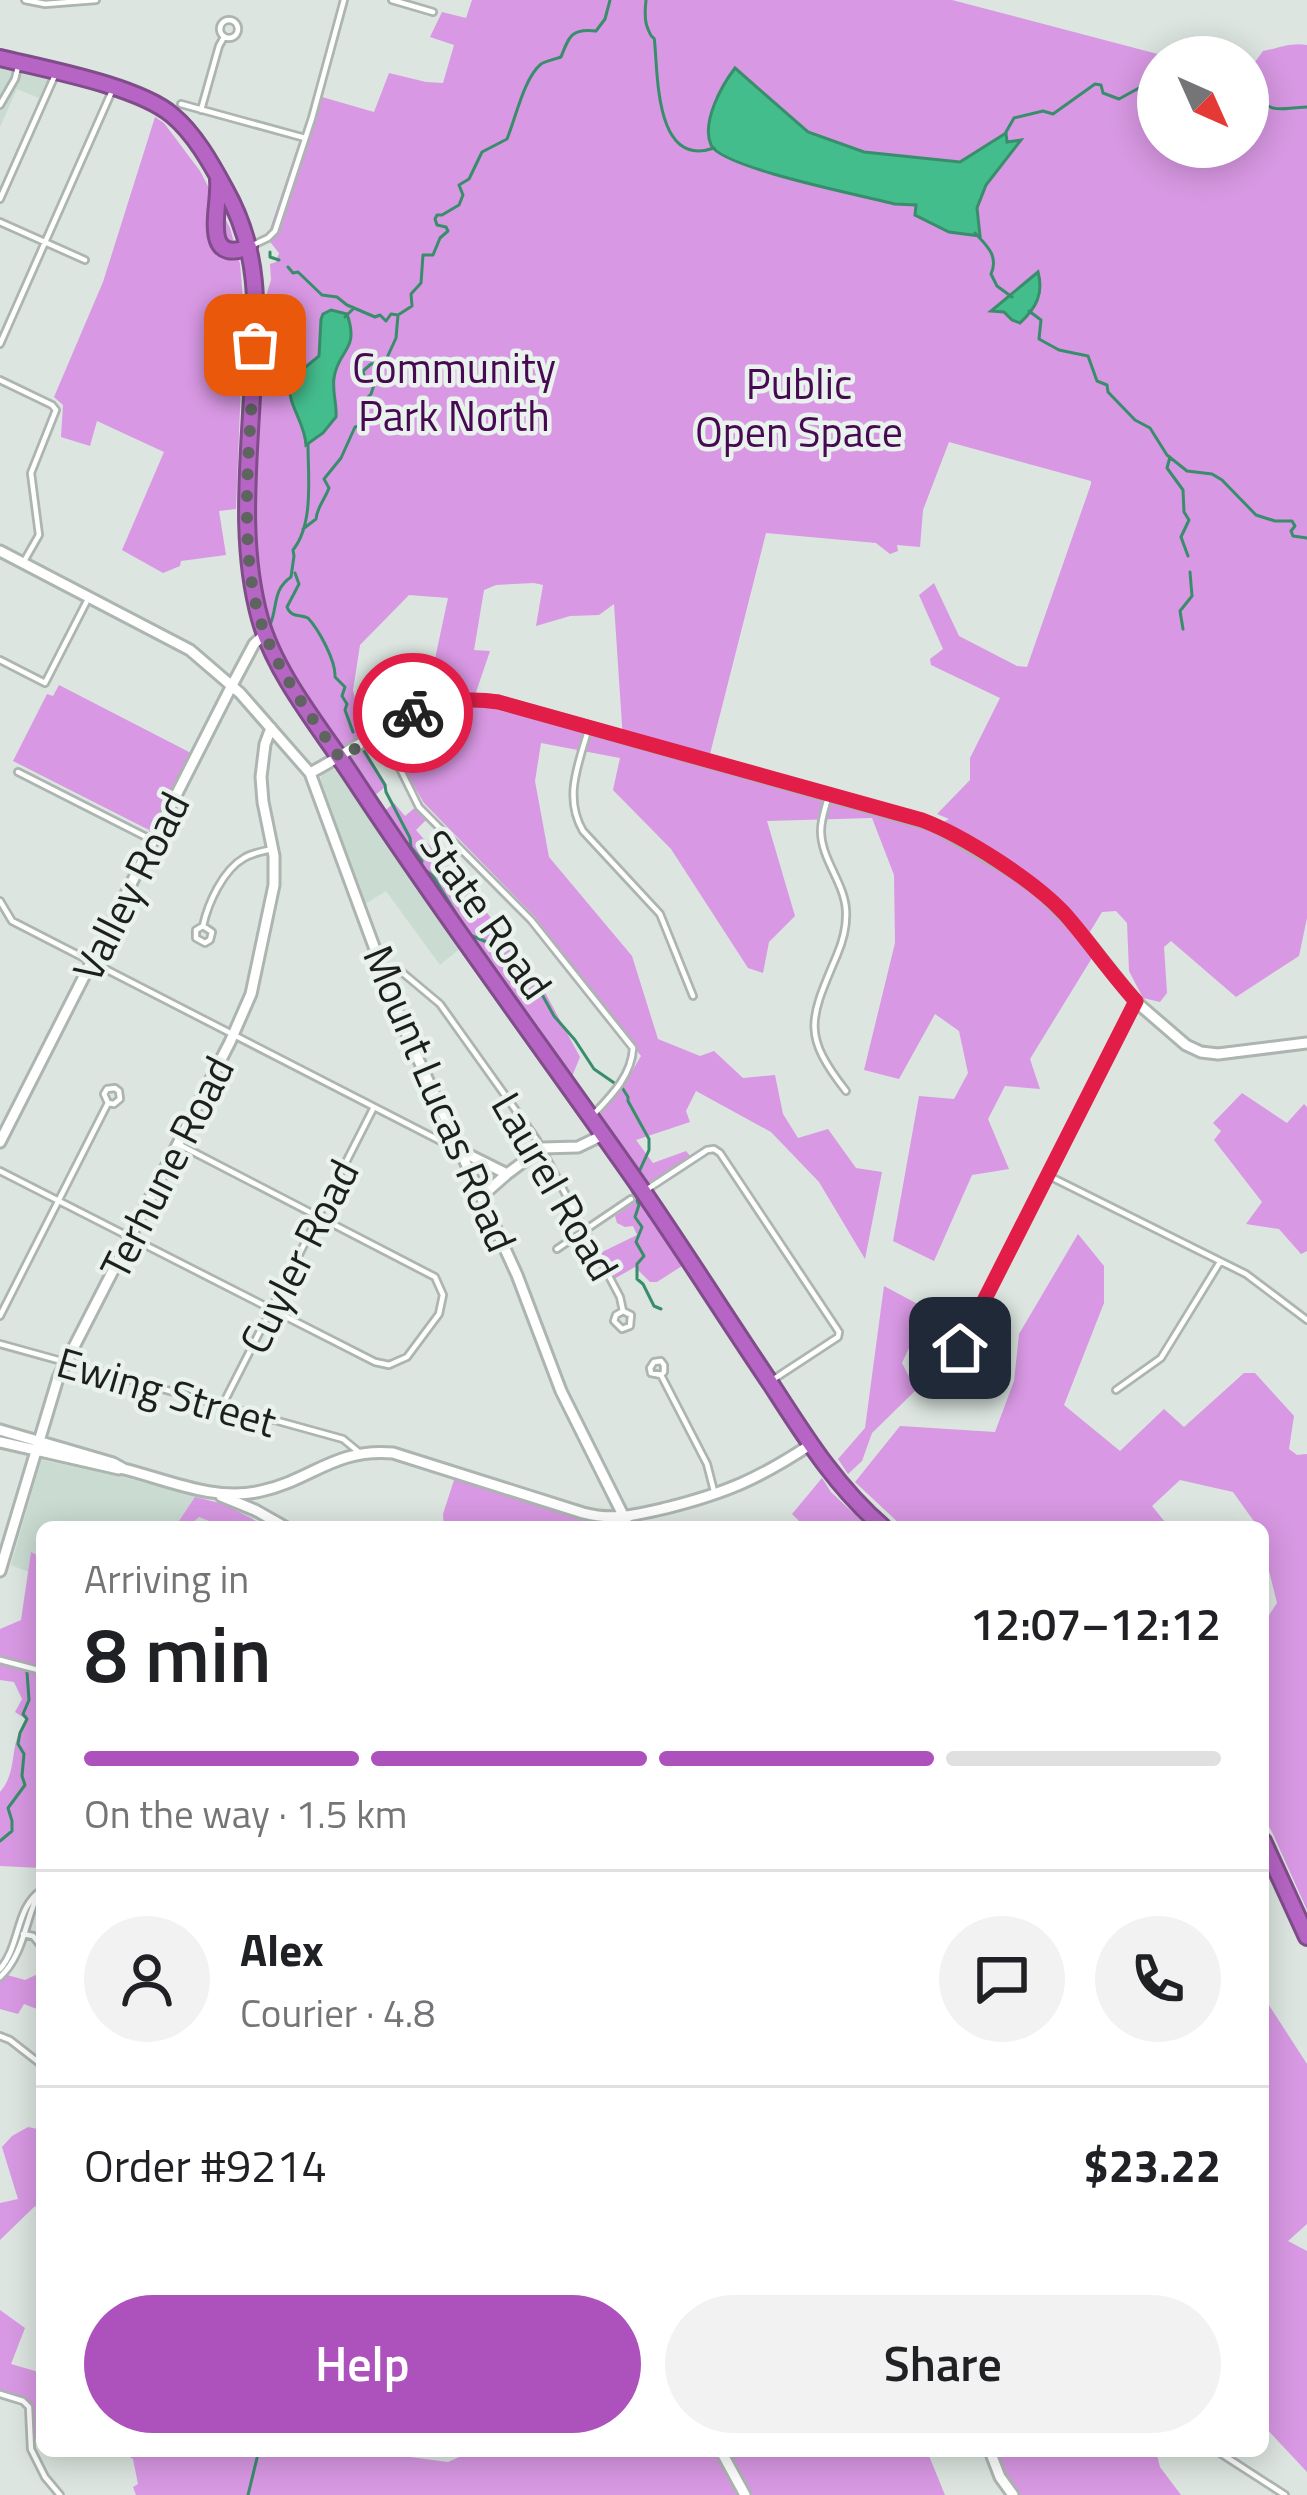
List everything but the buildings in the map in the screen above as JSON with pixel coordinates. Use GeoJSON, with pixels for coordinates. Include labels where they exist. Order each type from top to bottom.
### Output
{"type":"FeatureCollection","features":[{"type":"Feature","properties":{"kind":"highway","name":"State Road"},"geometry":{"type":"LineString","coordinates":[[0,58],[132,93],[162,107],[181,122],[214,170],[249,247],[256,294],[247,529],[265,634],[340,758],[603,1135],[637,1196],[810,1445],[877,1521]]}},
{"type":"Feature","properties":{"kind":"highway"},"geometry":{"type":"LineString","coordinates":[[214,170],[219,195],[216,238],[227,250],[249,247]]}},
{"type":"Feature","properties":{"kind":"highway"},"geometry":{"type":"LineString","coordinates":[[1269,1854],[1307,1937]]}},
{"type":"Feature","properties":{"kind":"street"},"geometry":{"type":"LineString","coordinates":[[25,0],[45,4],[96,0]]}},
{"type":"Feature","properties":{"kind":"street"},"geometry":{"type":"LineString","coordinates":[[249,247],[275,231],[344,0]]}},
{"type":"Feature","properties":{"kind":"street"},"geometry":{"type":"LineString","coordinates":[[392,0],[433,11]]}},
{"type":"Feature","properties":{"kind":"street"},"geometry":{"type":"LineString","coordinates":[[202,110],[224,37]]}},
{"type":"Feature","properties":{"kind":"street"},"geometry":{"type":"LineString","coordinates":[[0,105],[16,80],[20,63]]}},
{"type":"Feature","properties":{"kind":"street"},"geometry":{"type":"LineString","coordinates":[[0,199],[56,72]]}},
{"type":"Feature","properties":{"kind":"street"},"geometry":{"type":"LineString","coordinates":[[0,344],[114,88]]}},
{"type":"Feature","properties":{"kind":"street"},"geometry":{"type":"LineString","coordinates":[[181,104],[305,137]]}},
{"type":"Feature","properties":{"kind":"street"},"geometry":{"type":"LineString","coordinates":[[0,222],[86,260]]}},
{"type":"Feature","properties":{"kind":"street"},"geometry":{"type":"LineString","coordinates":[[0,380],[54,407],[57,415],[31,473],[39,535],[23,562]]}},
{"type":"Feature","properties":{"kind":"street","name":"Mount Lucas Road"},"geometry":{"type":"LineString","coordinates":[[0,551],[180,643],[232,685],[310,773],[404,1028],[483,1195],[561,1391],[626,1521]]}},
{"type":"Feature","properties":{"kind":"street"},"geometry":{"type":"LineString","coordinates":[[0,660],[45,683],[89,597]]}},
{"type":"Feature","properties":{"kind":"street","name":"Valley Road"},"geometry":{"type":"LineString","coordinates":[[0,1142],[232,685],[254,644],[265,634]]}},
{"type":"Feature","properties":{"kind":"street"},"geometry":{"type":"LineString","coordinates":[[310,773],[431,706],[471,699],[498,702],[934,825],[1017,874],[1065,914],[1136,1001],[1186,1045],[1218,1054],[1307,1043]]}},
{"type":"Feature","properties":{"kind":"street"},"geometry":{"type":"LineString","coordinates":[[589,728],[572,793],[575,817],[660,914],[694,996]]}},
{"type":"Feature","properties":{"kind":"street","name":"Terhune Road"},"geometry":{"type":"LineString","coordinates":[[0,1571],[53,1389],[251,994],[273,892],[273,849],[262,790],[264,752],[274,731]]}},
{"type":"Feature","properties":{"kind":"street"},"geometry":{"type":"LineString","coordinates":[[382,732],[424,814],[531,920],[633,1048],[633,1059],[620,1084],[591,1118]]}},
{"type":"Feature","properties":{"kind":"street"},"geometry":{"type":"LineString","coordinates":[[18,772],[153,841]]}},
{"type":"Feature","properties":{"kind":"street"},"geometry":{"type":"LineString","coordinates":[[829,794],[822,821],[823,844],[842,892],[846,922],[817,1001],[813,1028],[824,1063],[846,1091]]}},
{"type":"Feature","properties":{"kind":"street"},"geometry":{"type":"LineString","coordinates":[[203,926],[232,867],[250,854],[273,849]]}},
{"type":"Feature","properties":{"kind":"street"},"geometry":{"type":"LineString","coordinates":[[0,901],[12,921],[507,1174]]}},
{"type":"Feature","properties":{"kind":"street"},"geometry":{"type":"LineString","coordinates":[[0,922],[12,921]]}},
{"type":"Feature","properties":{"kind":"street","name":"Laurel Road"},"geometry":{"type":"LineString","coordinates":[[382,968],[397,968],[440,1004],[542,1148],[623,1311]]}},
{"type":"Feature","properties":{"kind":"street"},"geometry":{"type":"LineString","coordinates":[[951,1370],[1136,1001]]}},
{"type":"Feature","properties":{"kind":"street"},"geometry":{"type":"LineString","coordinates":[[0,1316],[108,1103]]}},
{"type":"Feature","properties":{"kind":"street","name":"Cuyler Road"},"geometry":{"type":"LineString","coordinates":[[222,1406],[374,1107]]}},
{"type":"Feature","properties":{"kind":"street"},"geometry":{"type":"LineString","coordinates":[[483,1195],[542,1148],[578,1147],[603,1135]]}},
{"type":"Feature","properties":{"kind":"street"},"geometry":{"type":"LineString","coordinates":[[0,1171],[381,1364],[401,1361],[439,1314],[442,1289],[435,1277],[178,1144]]}},
{"type":"Feature","properties":{"kind":"street"},"geometry":{"type":"LineString","coordinates":[[557,1249],[714,1149],[839,1332],[769,1382]]}},
{"type":"Feature","properties":{"kind":"street"},"geometry":{"type":"LineString","coordinates":[[1047,1175],[1256,1281],[1307,1320]]}},
{"type":"Feature","properties":{"kind":"street"},"geometry":{"type":"LineString","coordinates":[[1116,1390],[1161,1358],[1220,1262]]}},
{"type":"Feature","properties":{"kind":"street","name":"Ewing Street"},"geometry":{"type":"LineString","coordinates":[[0,1344],[347,1440],[354,1454]]}},
{"type":"Feature","properties":{"kind":"street"},"geometry":{"type":"LineString","coordinates":[[661,1375],[707,1464],[716,1496]]}},
{"type":"Feature","properties":{"kind":"street"},"geometry":{"type":"LineString","coordinates":[[0,1430],[35,1446],[110,1468],[217,1493],[274,1521]]}},
{"type":"Feature","properties":{"kind":"street","name":"Ewing Street"},"geometry":{"type":"LineString","coordinates":[[334,1437],[354,1454]]}},
{"type":"Feature","properties":{"kind":"street"},"geometry":{"type":"LineString","coordinates":[[0,1442],[35,1446]]}},
{"type":"Feature","properties":{"kind":"street"},"geometry":{"type":"LineString","coordinates":[[630,1521],[716,1496],[810,1445]]}},
{"type":"Feature","properties":{"kind":"street"},"geometry":{"type":"LineString","coordinates":[[217,1493],[264,1491],[354,1454],[374,1451],[406,1456],[622,1521]]}},
{"type":"Feature","properties":{"kind":"street"},"geometry":{"type":"LineString","coordinates":[[264,1491],[279,1521]]}},
{"type":"Feature","properties":{"kind":"street"},"geometry":{"type":"LineString","coordinates":[[0,1660],[36,1670]]}},
{"type":"Feature","properties":{"kind":"street"},"geometry":{"type":"LineString","coordinates":[[0,1973],[14,1960],[36,1899]]}},
{"type":"Feature","properties":{"kind":"street"},"geometry":{"type":"LineString","coordinates":[[20,1934],[36,1940]]}},
{"type":"Feature","properties":{"kind":"street"},"geometry":{"type":"LineString","coordinates":[[0,2036],[36,2061]]}},
{"type":"Feature","properties":{"kind":"street"},"geometry":{"type":"LineString","coordinates":[[0,2394],[29,2407],[32,2449],[60,2495]]}},
{"type":"Feature","properties":{"kind":"street"},"geometry":{"type":"LineString","coordinates":[[724,2457],[745,2495]]}},
{"type":"Feature","properties":{"kind":"street"},"geometry":{"type":"LineString","coordinates":[[992,2457],[1013,2495]]}},
{"type":"Feature","properties":{"kind":"street"},"geometry":{"type":"LineString","coordinates":[[1226,2457],[1285,2495]]}},
{"type":"Feature","properties":{"kind":"shaded area"},"geometry":{"type":"Polygon","coordinates":[[[0,65],[51,78],[39,98],[17,89],[0,127],[0,65]]]}},
{"type":"Feature","properties":{"kind":"shaded area"},"geometry":{"type":"Polygon","coordinates":[[[735,68],[808,132],[864,152],[960,162],[1006,133],[1007,142],[1021,140],[986,185],[977,208],[980,236],[949,232],[915,215],[916,205],[795,180],[721,154],[711,145],[709,126],[719,94],[735,68]]]}},
{"type":"Feature","properties":{"kind":"shaded area"},"geometry":{"type":"Polygon","coordinates":[[[1038,272],[1037,300],[1020,323],[1004,312],[991,311],[1038,272]]]}},
{"type":"Feature","properties":{"kind":"shaded area"},"geometry":{"type":"Polygon","coordinates":[[[331,310],[347,314],[350,343],[334,378],[336,417],[306,445],[289,385],[319,356],[321,319],[331,310]]]}},
{"type":"Feature","properties":{"kind":"shaded area"},"geometry":{"type":"Polygon","coordinates":[[[332,769],[343,773],[463,946],[440,965],[386,891],[365,904],[321,781],[321,774],[332,769]]]}},
{"type":"Feature","properties":{"kind":"shaded area"},"geometry":{"type":"Polygon","coordinates":[[[41,1460],[120,1476],[253,1516],[253,1521],[36,1521],[36,1575],[11,1565],[41,1460]]]}},
{"type":"Feature","properties":{"kind":"green space"},"geometry":{"type":"Polygon","coordinates":[[[472,0],[952,0],[1137,49],[1137,168],[1269,168],[1269,50],[1307,45],[1307,918],[1299,956],[1236,997],[1171,941],[1164,947],[1167,993],[1160,1002],[1143,998],[1129,971],[1127,923],[1116,911],[1102,912],[1085,940],[1095,953],[1030,1059],[1040,1089],[1005,1086],[988,1119],[1009,1169],[972,1175],[934,1261],[893,1241],[919,1096],[954,1099],[968,1073],[959,1031],[935,1014],[899,1079],[864,1070],[895,943],[894,875],[872,818],[767,821],[795,916],[769,942],[763,973],[748,968],[671,849],[613,790],[620,758],[541,743],[535,781],[549,857],[632,956],[658,1039],[700,1056],[714,1051],[743,1078],[775,1075],[783,1114],[798,1138],[828,1129],[856,1168],[882,1172],[865,1259],[819,1182],[771,1132],[696,1091],[686,1111],[690,1122],[636,1140],[653,1163],[686,1151],[691,1157],[645,1185],[597,1116],[641,1056],[535,917],[424,803],[384,735],[423,715],[448,598],[409,595],[360,645],[353,690],[364,735],[344,747],[331,737],[299,690],[264,621],[251,542],[259,318],[271,280],[270,264],[279,253],[267,238],[315,95],[374,112],[389,73],[443,83],[454,45],[430,37],[442,12],[466,18],[472,0]],[[949,442],[923,510],[920,547],[897,545],[898,551],[890,554],[876,543],[766,533],[710,754],[655,739],[654,747],[935,826],[949,819],[937,814],[970,780],[970,758],[1000,698],[931,665],[930,659],[943,649],[919,595],[934,583],[959,636],[1027,667],[1091,481],[949,442]],[[496,585],[484,590],[474,650],[490,651],[472,704],[623,740],[614,604],[599,615],[570,616],[536,626],[543,585],[496,585]]]}},
{"type":"Feature","properties":{"kind":"green space"},"geometry":{"type":"Polygon","coordinates":[[[155,117],[200,171],[230,228],[240,264],[244,310],[236,509],[219,511],[226,555],[181,561],[180,566],[163,573],[122,550],[164,452],[97,421],[90,446],[61,437],[63,405],[54,397],[103,282],[155,117]]]}},
{"type":"Feature","properties":{"kind":"green space"},"geometry":{"type":"Polygon","coordinates":[[[59,685],[191,753],[151,831],[13,761],[47,694],[53,696],[59,685]]]}},
{"type":"Feature","properties":{"kind":"green space"},"geometry":{"type":"Polygon","coordinates":[[[381,738],[384,742],[368,754],[387,785],[372,798],[348,762],[381,738]]]}},
{"type":"Feature","properties":{"kind":"green space"},"geometry":{"type":"Polygon","coordinates":[[[394,803],[405,816],[417,806],[427,819],[416,830],[541,985],[580,1057],[571,1079],[382,813],[394,803]]]}},
{"type":"Feature","properties":{"kind":"green space"},"geometry":{"type":"Polygon","coordinates":[[[1242,1093],[1287,1123],[1304,1104],[1307,1107],[1307,1251],[1301,1254],[1279,1229],[1246,1224],[1262,1202],[1214,1140],[1221,1131],[1213,1123],[1242,1093]]]}},
{"type":"Feature","properties":{"kind":"green space"},"geometry":{"type":"Polygon","coordinates":[[[641,1198],[685,1264],[657,1282],[650,1282],[635,1267],[614,1279],[600,1253],[637,1235],[633,1226],[617,1223],[615,1216],[641,1198]]]}},
{"type":"Feature","properties":{"kind":"green space"},"geometry":{"type":"Polygon","coordinates":[[[1078,1234],[1104,1266],[1104,1303],[1064,1405],[1120,1451],[1164,1409],[1184,1427],[1244,1373],[1255,1373],[1294,1416],[1289,1449],[1297,1455],[1307,1454],[1307,1910],[1269,1827],[1269,1615],[1277,1603],[1269,1571],[1269,1521],[1254,1521],[1233,1492],[1180,1480],[1152,1506],[1164,1521],[897,1521],[855,1482],[900,1426],[995,1432],[1014,1381],[1019,1334],[1078,1234]]]}},
{"type":"Feature","properties":{"kind":"green space"},"geometry":{"type":"Polygon","coordinates":[[[884,1286],[927,1309],[902,1363],[916,1390],[872,1433],[862,1461],[848,1474],[838,1459],[865,1428],[884,1286]]]}},
{"type":"Feature","properties":{"kind":"green space"},"geometry":{"type":"Polygon","coordinates":[[[455,1477],[594,1521],[444,1521],[455,1477]]]}},
{"type":"Feature","properties":{"kind":"green space"},"geometry":{"type":"Polygon","coordinates":[[[822,1478],[862,1521],[799,1521],[792,1514],[822,1478]]]}},
{"type":"Feature","properties":{"kind":"green space"},"geometry":{"type":"Polygon","coordinates":[[[195,1497],[224,1504],[256,1521],[199,1517],[179,1521],[195,1497]]]}},
{"type":"Feature","properties":{"kind":"green space"},"geometry":{"type":"Polygon","coordinates":[[[31,1552],[36,1555],[36,1868],[0,1866],[0,1792],[27,1720],[15,1712],[22,1699],[14,1682],[0,1680],[0,1629],[21,1620],[31,1552]]]}},
{"type":"Feature","properties":{"kind":"green space"},"geometry":{"type":"Polygon","coordinates":[[[0,1973],[25,1980],[36,1975],[36,2009],[24,2004],[18,2014],[0,2009],[0,1973]]]}},
{"type":"Feature","properties":{"kind":"green space"},"geometry":{"type":"Polygon","coordinates":[[[1269,2005],[1307,2064],[1307,2224],[1288,2241],[1307,2251],[1307,2472],[1269,2431],[1269,2005]]]}},
{"type":"Feature","properties":{"kind":"green space"},"geometry":{"type":"Polygon","coordinates":[[[28,2127],[36,2129],[36,2206],[0,2240],[0,2203],[18,2199],[2,2147],[28,2127]]]}},
{"type":"Feature","properties":{"kind":"green space"},"geometry":{"type":"Polygon","coordinates":[[[0,2310],[25,2328],[11,2364],[36,2371],[36,2439],[29,2442],[28,2405],[0,2396],[0,2310]]]}},
{"type":"Feature","properties":{"kind":"green space"},"geometry":{"type":"Polygon","coordinates":[[[130,2457],[410,2457],[448,2462],[459,2457],[929,2457],[945,2495],[136,2495],[130,2457]]]}},
{"type":"Feature","properties":{"kind":"green space"},"geometry":{"type":"Polygon","coordinates":[[[993,2457],[1158,2457],[1181,2495],[1017,2495],[1006,2485],[993,2457]]]}},
{"type":"Feature","properties":{"kind":"waterway"},"geometry":{"type":"LineString","coordinates":[[303,529],[316,519],[329,488],[324,479],[341,458],[355,427],[369,418],[361,404],[375,382],[365,380],[363,371],[385,362],[396,338],[398,315],[412,306],[411,294],[421,283],[423,255],[433,255],[448,231],[437,225],[437,215],[459,205],[463,195],[459,185],[469,179],[482,152],[507,139],[535,70],[561,57],[576,32],[596,31],[610,0]]}},
{"type":"Feature","properties":{"kind":"waterway"},"geometry":{"type":"LineString","coordinates":[[646,0],[660,99],[671,134],[695,151],[714,148]]}},
{"type":"Feature","properties":{"kind":"waterway"},"geometry":{"type":"LineString","coordinates":[[1006,132],[1014,118],[1043,111],[1053,114],[1095,84],[1119,99],[1137,89]]}},
{"type":"Feature","properties":{"kind":"waterway"},"geometry":{"type":"LineString","coordinates":[[1269,106],[1307,107]]}},
{"type":"Feature","properties":{"kind":"waterway"},"geometry":{"type":"LineString","coordinates":[[975,233],[993,257],[991,274],[997,286],[1012,297]]}},
{"type":"Feature","properties":{"kind":"waterway"},"geometry":{"type":"LineString","coordinates":[[270,252],[270,257],[279,260]]}},
{"type":"Feature","properties":{"kind":"waterway"},"geometry":{"type":"LineString","coordinates":[[288,267],[322,295],[337,297],[386,321],[391,314],[398,315]]}},
{"type":"Feature","properties":{"kind":"waterway"},"geometry":{"type":"LineString","coordinates":[[345,317],[354,308]]}},
{"type":"Feature","properties":{"kind":"waterway"},"geometry":{"type":"LineString","coordinates":[[1029,311],[1041,320],[1039,339],[1059,350],[1088,356],[1097,381],[1107,385],[1135,420],[1150,428],[1167,455],[1187,471],[1222,480],[1256,515],[1292,521],[1293,536],[1307,538]]}},
{"type":"Feature","properties":{"kind":"waterway"},"geometry":{"type":"LineString","coordinates":[[270,625],[278,593],[291,577],[293,550],[304,527],[308,444]]}},
{"type":"Feature","properties":{"kind":"waterway"},"geometry":{"type":"LineString","coordinates":[[1170,457],[1167,468],[1183,490],[1189,520],[1181,537],[1188,556]]}},
{"type":"Feature","properties":{"kind":"waterway"},"geometry":{"type":"LineString","coordinates":[[1183,629],[1180,611],[1192,596],[1190,572]]}},
{"type":"Feature","properties":{"kind":"waterway"},"geometry":{"type":"LineString","coordinates":[[295,573],[299,584],[287,607],[308,618],[322,638],[335,677],[345,687],[342,696],[353,732]]}},
{"type":"Feature","properties":{"kind":"waterway"},"geometry":{"type":"LineString","coordinates":[[364,751],[385,785],[421,867],[433,876],[465,928]]}},
{"type":"Feature","properties":{"kind":"waterway"},"geometry":{"type":"LineString","coordinates":[[470,935],[496,946],[508,945],[519,953],[554,1016],[594,1069],[623,1089],[649,1139],[638,1174]]}},
{"type":"Feature","properties":{"kind":"waterway"},"geometry":{"type":"LineString","coordinates":[[628,1182],[639,1205],[635,1217],[642,1227],[636,1242],[644,1256],[637,1264],[637,1279],[661,1309]]}},
{"type":"Feature","properties":{"kind":"waterway"},"geometry":{"type":"LineString","coordinates":[[0,1841],[12,1831],[8,1808],[25,1785],[24,1754],[18,1744],[27,1719],[23,1714],[29,1700],[27,1672]]}},
{"type":"Feature","properties":{"kind":"waterway"},"geometry":{"type":"LineString","coordinates":[[248,2495],[257,2457]]}},
{"type":"Feature","properties":{"kind":"way so far"},"geometry":{"type":"LineString","coordinates":[[255,345],[247,529],[265,634],[340,758],[413,713]]}},
{"type":"Feature","properties":{"kind":"route"},"geometry":{"type":"LineString","coordinates":[[413,713],[458,700],[498,702],[922,820],[1032,884],[1077,928],[1136,1001],[960,1348]]}},
{"type":"Feature","properties":{"kind":"park label","name":"Community Park North"},"geometry":{"type":"Point","coordinates":[454,391]}},
{"type":"Feature","properties":{"kind":"park label","name":"Public Open Space"},"geometry":{"type":"Point","coordinates":[799,408]}}]}
